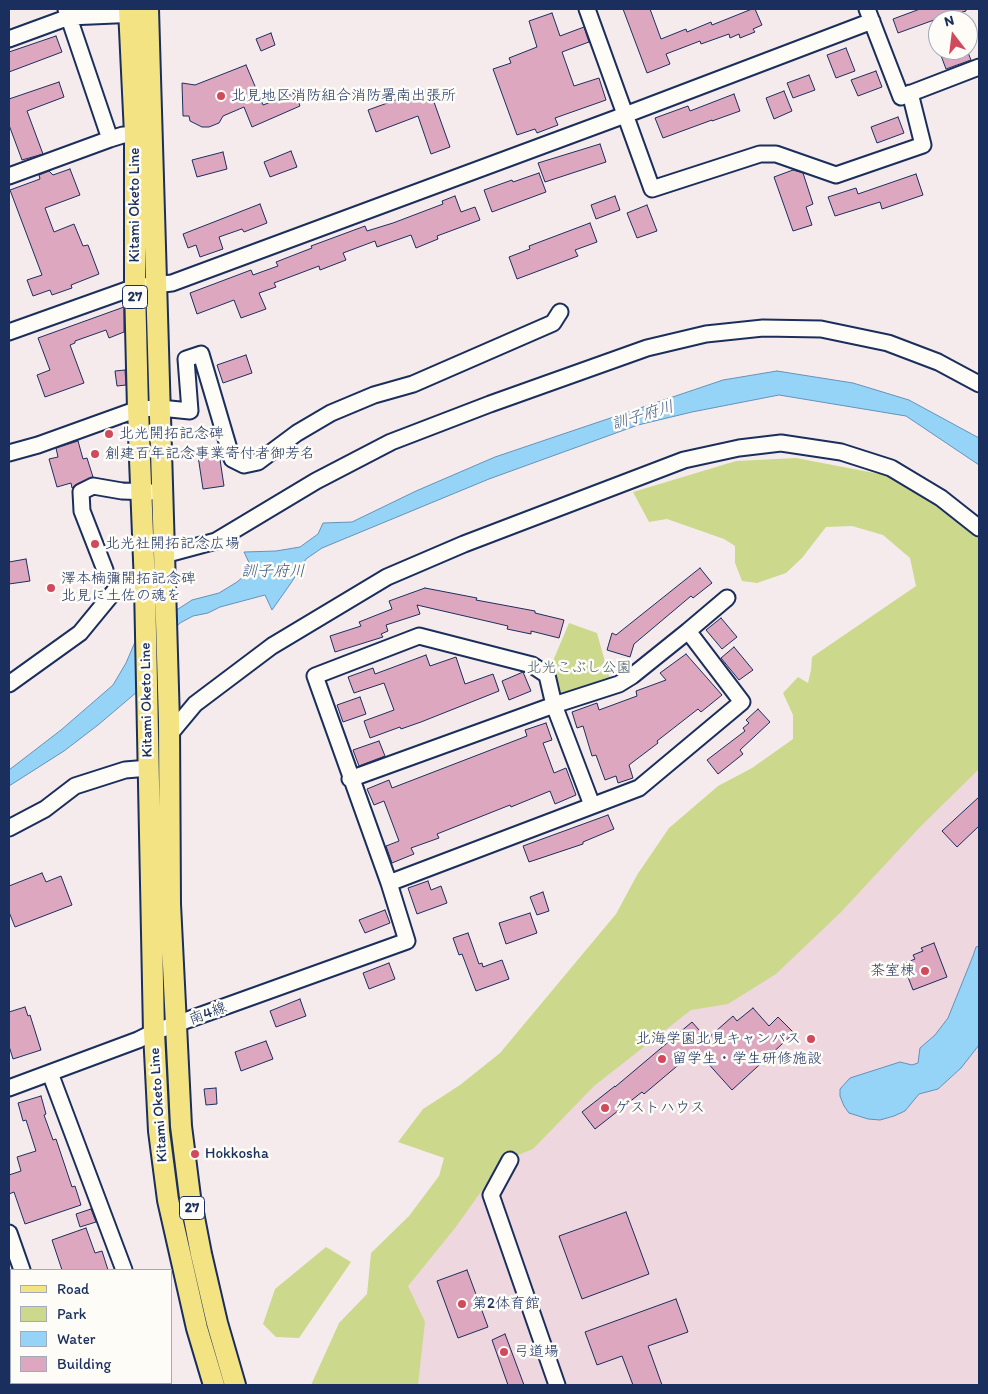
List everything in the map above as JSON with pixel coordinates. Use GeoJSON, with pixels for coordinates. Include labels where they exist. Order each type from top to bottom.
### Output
{"type":"FeatureCollection","features":[{"type":"Feature","properties":{"kind":"main road","name":"Kitami Oketo Line"},"geometry":{"type":"LineString","coordinates":[[138,11],[143,134],[156,284],[170,728],[170,904],[181,1126],[190,1197],[217,1323],[235,1385]]}},
{"type":"Feature","properties":{"kind":"main road","name":"Kitami Oketo Line"},"geometry":{"type":"LineString","coordinates":[[143,134],[135,287],[145,582],[154,1032],[159,1131],[168,1200],[195,1318],[214,1385]]}},
{"type":"Feature","properties":{"kind":"street"},"geometry":{"type":"LineString","coordinates":[[587,9],[652,190],[760,154],[776,154],[836,175],[923,145],[910,93]]}},
{"type":"Feature","properties":{"kind":"street"},"geometry":{"type":"LineString","coordinates":[[9,39],[67,13],[138,11]]}},
{"type":"Feature","properties":{"kind":"street"},"geometry":{"type":"LineString","coordinates":[[67,13],[110,138]]}},
{"type":"Feature","properties":{"kind":"street"},"geometry":{"type":"LineString","coordinates":[[9,332],[135,287],[172,283],[625,115],[870,15],[901,97],[979,67]]}},
{"type":"Feature","properties":{"kind":"street"},"geometry":{"type":"LineString","coordinates":[[9,176],[110,138],[143,134]]}},
{"type":"Feature","properties":{"kind":"street"},"geometry":{"type":"LineString","coordinates":[[9,453],[38,446],[138,409],[160,408],[190,411],[186,359],[201,354],[232,459],[244,465],[258,462],[297,432],[331,412],[374,395],[413,384],[544,327],[553,323],[560,312]]}},
{"type":"Feature","properties":{"kind":"street"},"geometry":{"type":"LineString","coordinates":[[165,561],[216,541],[316,481],[391,442],[490,404],[647,348],[706,334],[763,328],[821,329],[888,343],[938,362],[979,384]]}},
{"type":"Feature","properties":{"kind":"street"},"geometry":{"type":"LineString","coordinates":[[170,728],[195,704],[272,646],[387,578],[464,544],[684,460],[739,448],[781,444],[841,452],[891,468],[941,498],[979,528]]}},
{"type":"Feature","properties":{"kind":"street"},"geometry":{"type":"LineString","coordinates":[[104,570],[82,511],[80,492],[93,486],[141,493],[162,492]]}},
{"type":"Feature","properties":{"kind":"street"},"geometry":{"type":"LineString","coordinates":[[9,684],[80,633],[117,588],[145,582]]}},
{"type":"Feature","properties":{"kind":"street"},"geometry":{"type":"LineString","coordinates":[[350,779],[554,705],[619,684],[632,676],[727,598]]}},
{"type":"Feature","properties":{"kind":"street"},"geometry":{"type":"LineString","coordinates":[[592,805],[554,705],[547,675],[532,665],[419,636],[315,676],[388,883],[639,788],[742,702],[688,631]]}},
{"type":"Feature","properties":{"kind":"street"},"geometry":{"type":"LineString","coordinates":[[9,828],[45,809],[74,786],[125,770],[149,768]]}},
{"type":"Feature","properties":{"kind":"street","name":"南4線"},"geometry":{"type":"LineString","coordinates":[[9,1088],[138,1040],[154,1032],[407,942],[388,883]]}},
{"type":"Feature","properties":{"kind":"street"},"geometry":{"type":"LineString","coordinates":[[50,1073],[124,1269]]}},
{"type":"Feature","properties":{"kind":"street"},"geometry":{"type":"LineString","coordinates":[[510,1160],[490,1195],[557,1385]]}},
{"type":"Feature","properties":{"kind":"street"},"geometry":{"type":"LineString","coordinates":[[9,1233],[17,1266]]}},
{"type":"Feature","properties":{"kind":"shaded area","name":"北海学園北見キャンパス"},"geometry":{"type":"Polygon","coordinates":[[[979,759],[979,1385],[401,1385],[397,1282],[500,1155],[979,759]]]}},
{"type":"Feature","properties":{"kind":"green space"},"geometry":{"type":"Polygon","coordinates":[[[796,458],[927,483],[979,520],[979,769],[920,827],[840,913],[776,974],[728,1004],[691,1010],[594,1086],[533,1149],[503,1161],[455,1228],[408,1286],[425,1322],[418,1385],[311,1385],[339,1323],[367,1294],[371,1253],[409,1216],[439,1176],[444,1158],[398,1142],[423,1109],[460,1085],[500,1053],[616,914],[637,875],[669,828],[718,786],[752,768],[793,739],[793,715],[783,693],[798,677],[808,683],[812,657],[916,586],[910,558],[883,535],[852,526],[826,527],[802,558],[786,573],[757,583],[742,581],[735,563],[735,546],[724,539],[667,519],[649,522],[633,492],[736,461],[796,458]]]}},
{"type":"Feature","properties":{"kind":"green space","name":"北光こぶし公園"},"geometry":{"type":"Polygon","coordinates":[[[569,623],[597,633],[609,676],[619,684],[554,705],[547,675],[569,623]]]}},
{"type":"Feature","properties":{"kind":"green space"},"geometry":{"type":"Polygon","coordinates":[[[326,1247],[351,1262],[299,1338],[276,1337],[263,1324],[275,1289],[326,1247]]]}},
{"type":"Feature","properties":{"kind":"water","name":"訓子府川"},"geometry":{"type":"Polygon","coordinates":[[[777,371],[853,383],[909,400],[979,438],[979,465],[906,416],[779,395],[638,425],[489,479],[322,548],[306,559],[272,610],[265,595],[220,607],[208,613],[193,616],[180,623],[168,636],[144,686],[64,751],[9,786],[9,770],[61,730],[113,685],[126,663],[138,635],[192,600],[219,593],[237,582],[252,569],[244,552],[276,551],[300,547],[318,534],[323,523],[352,522],[416,491],[495,457],[723,380],[777,371]]]}},
{"type":"Feature","properties":{"kind":"water"},"geometry":{"type":"Polygon","coordinates":[[[979,946],[979,1045],[961,1068],[938,1089],[919,1094],[905,1111],[880,1120],[868,1119],[849,1113],[840,1096],[840,1089],[850,1078],[900,1062],[912,1065],[918,1063],[920,1048],[935,1035],[948,1018],[976,947],[979,946]]]}},
{"type":"Feature","properties":{"kind":"building"},"geometry":{"type":"Polygon","coordinates":[[[623,9],[650,9],[661,39],[686,29],[687,32],[711,22],[712,25],[752,9],[755,9],[762,25],[753,29],[755,32],[740,38],[739,34],[730,38],[729,34],[701,44],[700,41],[666,54],[670,64],[647,73],[623,9]]]}},
{"type":"Feature","properties":{"kind":"building"},"geometry":{"type":"Polygon","coordinates":[[[920,9],[966,9],[928,10],[928,22],[898,33],[893,19],[920,9]]]}},
{"type":"Feature","properties":{"kind":"building"},"geometry":{"type":"Polygon","coordinates":[[[552,13],[560,36],[584,27],[589,42],[562,52],[574,86],[599,78],[606,100],[555,118],[558,125],[537,133],[535,129],[517,135],[493,69],[511,63],[509,58],[537,47],[529,21],[552,13]]]}},
{"type":"Feature","properties":{"kind":"building"},"geometry":{"type":"Polygon","coordinates":[[[271,33],[275,45],[261,51],[256,39],[271,33]]]}},
{"type":"Feature","properties":{"kind":"building"},"geometry":{"type":"Polygon","coordinates":[[[56,36],[62,52],[9,72],[9,52],[56,36]]]}},
{"type":"Feature","properties":{"kind":"building"},"geometry":{"type":"Polygon","coordinates":[[[846,48],[855,71],[836,78],[827,55],[846,48]]]}},
{"type":"Feature","properties":{"kind":"building"},"geometry":{"type":"Polygon","coordinates":[[[943,60],[971,60],[946,69],[943,60]]]}},
{"type":"Feature","properties":{"kind":"building","name":"北見地区消防組合消防署南出張所"},"geometry":{"type":"Polygon","coordinates":[[[246,65],[263,105],[295,93],[300,106],[252,127],[244,107],[223,116],[219,123],[209,127],[202,127],[190,121],[189,116],[183,116],[182,83],[195,85],[246,65]]]}},
{"type":"Feature","properties":{"kind":"building"},"geometry":{"type":"Polygon","coordinates":[[[876,71],[882,87],[858,96],[851,80],[876,71]]]}},
{"type":"Feature","properties":{"kind":"building"},"geometry":{"type":"Polygon","coordinates":[[[809,75],[815,90],[793,98],[787,83],[809,75]]]}},
{"type":"Feature","properties":{"kind":"building"},"geometry":{"type":"Polygon","coordinates":[[[59,82],[64,97],[27,111],[43,154],[22,160],[9,125],[9,99],[59,82]]]}},
{"type":"Feature","properties":{"kind":"building"},"geometry":{"type":"Polygon","coordinates":[[[429,88],[450,147],[431,154],[418,116],[376,132],[368,110],[429,88]]]}},
{"type":"Feature","properties":{"kind":"building"},"geometry":{"type":"Polygon","coordinates":[[[784,91],[792,111],[774,119],[766,98],[784,91]]]}},
{"type":"Feature","properties":{"kind":"building"},"geometry":{"type":"Polygon","coordinates":[[[734,94],[740,111],[663,138],[655,118],[688,106],[690,111],[734,94]]]}},
{"type":"Feature","properties":{"kind":"building"},"geometry":{"type":"Polygon","coordinates":[[[898,117],[904,133],[877,143],[871,127],[898,117]]]}},
{"type":"Feature","properties":{"kind":"building"},"geometry":{"type":"Polygon","coordinates":[[[600,144],[606,162],[545,182],[538,163],[600,144]]]}},
{"type":"Feature","properties":{"kind":"building"},"geometry":{"type":"Polygon","coordinates":[[[291,151],[297,167],[270,177],[264,162],[291,151]]]}},
{"type":"Feature","properties":{"kind":"building"},"geometry":{"type":"Polygon","coordinates":[[[223,152],[227,169],[197,177],[192,160],[223,152]]]}},
{"type":"Feature","properties":{"kind":"building"},"geometry":{"type":"Polygon","coordinates":[[[70,169],[80,195],[45,208],[54,232],[74,224],[83,246],[88,245],[99,274],[71,285],[72,288],[52,295],[50,290],[33,296],[27,280],[42,275],[10,190],[40,179],[39,175],[49,171],[53,175],[70,169]]]}},
{"type":"Feature","properties":{"kind":"building"},"geometry":{"type":"Polygon","coordinates":[[[793,170],[803,173],[813,204],[806,207],[812,225],[793,231],[774,177],[793,170]]]}},
{"type":"Feature","properties":{"kind":"building"},"geometry":{"type":"Polygon","coordinates":[[[539,173],[546,192],[492,212],[484,190],[539,173]]]}},
{"type":"Feature","properties":{"kind":"building"},"geometry":{"type":"Polygon","coordinates":[[[916,174],[923,195],[882,209],[880,202],[835,216],[828,197],[856,188],[858,194],[916,174]]]}},
{"type":"Feature","properties":{"kind":"building"},"geometry":{"type":"Polygon","coordinates":[[[455,196],[461,212],[475,207],[480,220],[437,236],[438,239],[416,248],[411,235],[377,247],[375,241],[343,253],[346,260],[320,270],[319,266],[274,283],[276,287],[259,293],[266,309],[241,318],[234,300],[197,314],[190,293],[251,270],[253,275],[278,266],[276,262],[312,248],[311,246],[365,226],[367,231],[393,223],[443,204],[442,201],[455,196]]]}},
{"type":"Feature","properties":{"kind":"building"},"geometry":{"type":"Polygon","coordinates":[[[615,196],[620,210],[596,219],[591,205],[615,196]]]}},
{"type":"Feature","properties":{"kind":"building"},"geometry":{"type":"Polygon","coordinates":[[[260,204],[267,223],[244,232],[242,229],[219,237],[223,249],[200,257],[196,245],[188,248],[183,234],[260,204]]]}},
{"type":"Feature","properties":{"kind":"building"},"geometry":{"type":"Polygon","coordinates":[[[647,205],[657,231],[637,238],[627,213],[647,205]]]}},
{"type":"Feature","properties":{"kind":"building"},"geometry":{"type":"Polygon","coordinates":[[[590,223],[597,242],[575,250],[578,256],[517,279],[509,257],[530,249],[529,246],[590,223]]]}},
{"type":"Feature","properties":{"kind":"building"},"geometry":{"type":"Polygon","coordinates":[[[124,307],[124,332],[109,338],[106,330],[75,341],[75,343],[70,345],[84,383],[45,397],[37,375],[50,370],[38,338],[124,307]]]}},
{"type":"Feature","properties":{"kind":"building"},"geometry":{"type":"Polygon","coordinates":[[[246,355],[252,373],[223,383],[217,365],[246,355]]]}},
{"type":"Feature","properties":{"kind":"building"},"geometry":{"type":"Polygon","coordinates":[[[125,370],[126,385],[117,386],[115,371],[125,370]]]}},
{"type":"Feature","properties":{"kind":"building"},"geometry":{"type":"Polygon","coordinates":[[[78,441],[83,459],[87,458],[93,477],[72,488],[71,483],[57,487],[49,459],[58,457],[56,448],[78,441]]]}},
{"type":"Feature","properties":{"kind":"building"},"geometry":{"type":"Polygon","coordinates":[[[219,453],[224,486],[203,489],[198,456],[219,453]]]}},
{"type":"Feature","properties":{"kind":"building"},"geometry":{"type":"Polygon","coordinates":[[[26,559],[30,581],[9,584],[9,562],[26,559]]]}},
{"type":"Feature","properties":{"kind":"building"},"geometry":{"type":"Polygon","coordinates":[[[700,568],[712,583],[693,598],[691,596],[634,644],[630,657],[607,650],[612,633],[616,635],[700,568]]]}},
{"type":"Feature","properties":{"kind":"building"},"geometry":{"type":"Polygon","coordinates":[[[425,588],[535,611],[535,613],[564,620],[559,638],[531,631],[531,634],[507,629],[508,626],[417,605],[420,614],[386,625],[388,631],[381,634],[383,637],[335,652],[330,636],[361,626],[359,622],[392,609],[389,601],[425,588]]]}},
{"type":"Feature","properties":{"kind":"building"},"geometry":{"type":"Polygon","coordinates":[[[721,618],[737,637],[722,649],[706,630],[721,618]]]}},
{"type":"Feature","properties":{"kind":"building"},"geometry":{"type":"Polygon","coordinates":[[[734,647],[753,670],[739,680],[721,658],[734,647]]]}},
{"type":"Feature","properties":{"kind":"building"},"geometry":{"type":"Polygon","coordinates":[[[686,654],[722,695],[701,712],[698,709],[629,765],[633,778],[618,783],[616,776],[605,780],[596,755],[592,756],[583,726],[577,728],[572,712],[597,703],[599,710],[637,696],[636,691],[666,680],[660,673],[686,654]]]}},
{"type":"Feature","properties":{"kind":"building"},"geometry":{"type":"Polygon","coordinates":[[[426,655],[430,666],[456,657],[465,684],[493,674],[499,691],[421,722],[401,729],[400,727],[370,738],[364,721],[394,710],[384,683],[354,693],[348,677],[373,668],[375,674],[426,655]]]}},
{"type":"Feature","properties":{"kind":"building"},"geometry":{"type":"Polygon","coordinates":[[[523,672],[531,691],[509,700],[502,681],[523,672]]]}},
{"type":"Feature","properties":{"kind":"building"},"geometry":{"type":"Polygon","coordinates":[[[360,697],[366,714],[343,722],[337,705],[360,697]]]}},
{"type":"Feature","properties":{"kind":"building"},"geometry":{"type":"Polygon","coordinates":[[[758,709],[770,722],[740,750],[743,754],[718,774],[707,760],[745,731],[743,728],[749,723],[746,720],[758,709]]]}},
{"type":"Feature","properties":{"kind":"building"},"geometry":{"type":"Polygon","coordinates":[[[546,723],[552,740],[543,743],[554,773],[566,768],[576,795],[555,804],[550,791],[511,807],[510,805],[437,834],[439,838],[411,848],[414,854],[392,863],[386,846],[399,841],[384,801],[374,805],[367,789],[389,780],[392,788],[527,736],[525,730],[546,723]]]}},
{"type":"Feature","properties":{"kind":"building"},"geometry":{"type":"Polygon","coordinates":[[[379,741],[385,756],[359,766],[353,750],[379,741]]]}},
{"type":"Feature","properties":{"kind":"building"},"geometry":{"type":"Polygon","coordinates":[[[979,797],[979,826],[957,847],[942,831],[979,797]]]}},
{"type":"Feature","properties":{"kind":"building"},"geometry":{"type":"Polygon","coordinates":[[[608,815],[614,829],[583,842],[583,844],[529,862],[523,846],[608,815]]]}},
{"type":"Feature","properties":{"kind":"building"},"geometry":{"type":"Polygon","coordinates":[[[42,873],[46,882],[61,876],[72,905],[15,927],[9,912],[9,886],[42,873]]]}},
{"type":"Feature","properties":{"kind":"building"},"geometry":{"type":"Polygon","coordinates":[[[428,881],[431,890],[441,886],[447,903],[417,914],[408,888],[428,881]]]}},
{"type":"Feature","properties":{"kind":"building"},"geometry":{"type":"Polygon","coordinates":[[[543,892],[549,911],[537,915],[530,897],[543,892]]]}},
{"type":"Feature","properties":{"kind":"building"},"geometry":{"type":"Polygon","coordinates":[[[385,910],[390,923],[365,933],[359,920],[385,910]]]}},
{"type":"Feature","properties":{"kind":"building"},"geometry":{"type":"Polygon","coordinates":[[[530,913],[537,933],[506,944],[499,923],[530,913]]]}},
{"type":"Feature","properties":{"kind":"building"},"geometry":{"type":"Polygon","coordinates":[[[468,933],[479,964],[482,963],[483,967],[502,960],[509,979],[476,991],[462,954],[459,955],[453,938],[468,933]]]}},
{"type":"Feature","properties":{"kind":"building","name":"茶室棟"},"geometry":{"type":"Polygon","coordinates":[[[934,943],[947,977],[913,990],[903,964],[915,959],[913,955],[923,951],[921,948],[934,943]]]}},
{"type":"Feature","properties":{"kind":"building"},"geometry":{"type":"Polygon","coordinates":[[[389,963],[395,979],[369,989],[363,973],[389,963]]]}},
{"type":"Feature","properties":{"kind":"building"},"geometry":{"type":"Polygon","coordinates":[[[300,999],[306,1016],[276,1027],[270,1011],[300,999]]]}},
{"type":"Feature","properties":{"kind":"building"},"geometry":{"type":"Polygon","coordinates":[[[25,1007],[28,1016],[30,1015],[41,1050],[13,1059],[9,1046],[9,1012],[25,1007]]]}},
{"type":"Feature","properties":{"kind":"building"},"geometry":{"type":"Polygon","coordinates":[[[753,1008],[769,1026],[778,1017],[794,1033],[732,1090],[696,1050],[644,1094],[642,1092],[595,1129],[582,1112],[615,1087],[692,1022],[707,1039],[733,1016],[737,1021],[753,1008]]]}},
{"type":"Feature","properties":{"kind":"building"},"geometry":{"type":"Polygon","coordinates":[[[266,1041],[273,1059],[241,1071],[235,1052],[266,1041]]]}},
{"type":"Feature","properties":{"kind":"building"},"geometry":{"type":"Polygon","coordinates":[[[216,1088],[217,1104],[206,1105],[204,1089],[216,1088]]]}},
{"type":"Feature","properties":{"kind":"building"},"geometry":{"type":"Polygon","coordinates":[[[41,1096],[46,1114],[44,1115],[53,1140],[56,1139],[72,1187],[75,1186],[81,1205],[25,1224],[14,1192],[9,1194],[9,1175],[21,1171],[17,1157],[36,1151],[26,1120],[23,1121],[18,1103],[41,1096]]]}},
{"type":"Feature","properties":{"kind":"building"},"geometry":{"type":"Polygon","coordinates":[[[91,1209],[96,1222],[80,1227],[76,1214],[91,1209]]]}},
{"type":"Feature","properties":{"kind":"building"},"geometry":{"type":"Polygon","coordinates":[[[626,1212],[649,1274],[582,1299],[559,1236],[626,1212]]]}},
{"type":"Feature","properties":{"kind":"building"},"geometry":{"type":"Polygon","coordinates":[[[86,1228],[95,1253],[102,1251],[108,1269],[62,1269],[52,1240],[86,1228]]]}},
{"type":"Feature","properties":{"kind":"building","name":"第2体育館"},"geometry":{"type":"Polygon","coordinates":[[[467,1270],[488,1327],[458,1338],[437,1281],[467,1270]]]}},
{"type":"Feature","properties":{"kind":"building"},"geometry":{"type":"Polygon","coordinates":[[[676,1299],[688,1332],[648,1346],[662,1385],[633,1385],[622,1356],[597,1365],[585,1332],[676,1299]]]}},
{"type":"Feature","properties":{"kind":"building"},"geometry":{"type":"Polygon","coordinates":[[[505,1334],[524,1385],[508,1385],[492,1340],[505,1334]]]}},
{"type":"Feature","properties":{"kind":"place","name":"北見地区消防組合消防署南出張所"},"geometry":{"type":"Point","coordinates":[221,96]}},
{"type":"Feature","properties":{"kind":"place","name":"北光開拓記念碑"},"geometry":{"type":"Point","coordinates":[109,434]}},
{"type":"Feature","properties":{"kind":"place","name":"創建百年記念事業寄付者御芳名"},"geometry":{"type":"Point","coordinates":[95,454]}},
{"type":"Feature","properties":{"kind":"place","name":"北光社開拓記念広場"},"geometry":{"type":"Point","coordinates":[95,544]}},
{"type":"Feature","properties":{"kind":"place","name":"澤本楠彌開拓記念碑 北見に土佐の魂を"},"geometry":{"type":"Point","coordinates":[51,588]}},
{"type":"Feature","properties":{"kind":"place","name":"茶室棟"},"geometry":{"type":"Point","coordinates":[925,971]}},
{"type":"Feature","properties":{"kind":"place","name":"北海学園北見キャンパス"},"geometry":{"type":"Point","coordinates":[811,1039]}},
{"type":"Feature","properties":{"kind":"place","name":"留学生・学生研修施設"},"geometry":{"type":"Point","coordinates":[662,1059]}},
{"type":"Feature","properties":{"kind":"place","name":"ゲストハウス"},"geometry":{"type":"Point","coordinates":[605,1108]}},
{"type":"Feature","properties":{"kind":"place","name":"Hokkosha"},"geometry":{"type":"Point","coordinates":[195,1154]}},
{"type":"Feature","properties":{"kind":"place","name":"第2体育館"},"geometry":{"type":"Point","coordinates":[462,1304]}},
{"type":"Feature","properties":{"kind":"place","name":"弓道場"},"geometry":{"type":"Point","coordinates":[504,1352]}}]}
